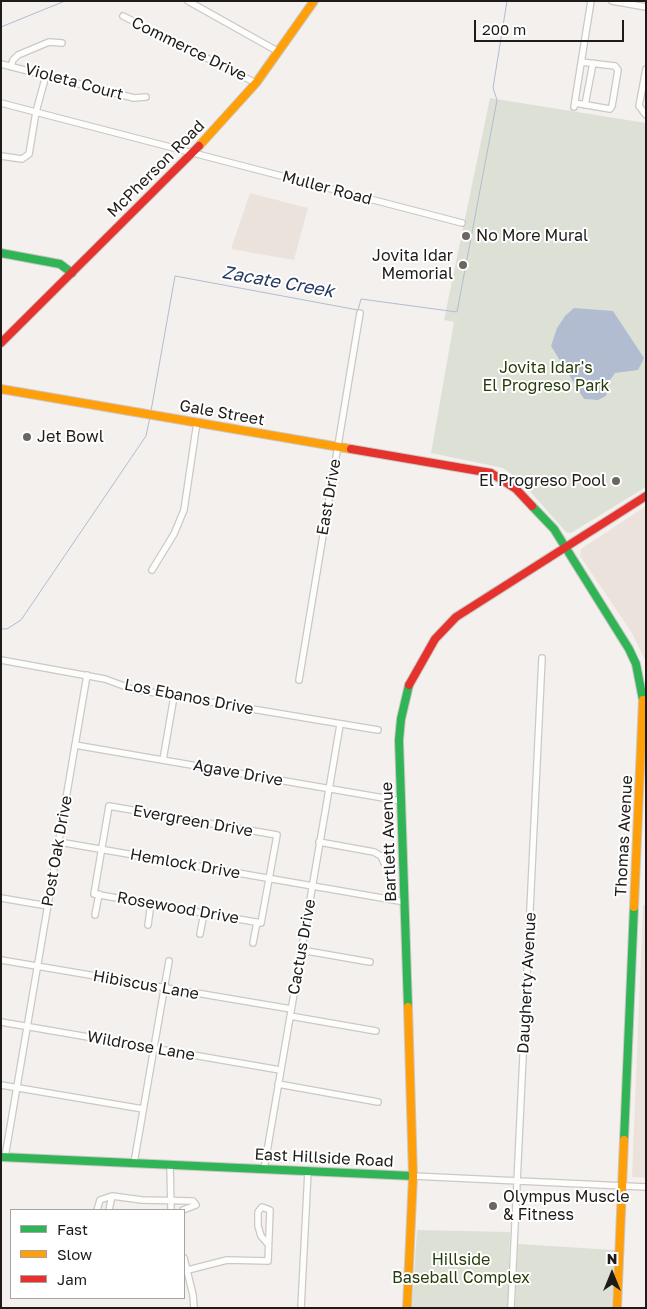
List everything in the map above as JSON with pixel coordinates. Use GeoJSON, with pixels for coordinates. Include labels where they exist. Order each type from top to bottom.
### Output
{"type":"FeatureCollection","features":[{"type":"Feature","properties":{"kind":"street"},"geometry":{"type":"LineString","coordinates":[[188,1],[279,52]]}},
{"type":"Feature","properties":{"kind":"street","name":"McPherson Road"},"geometry":{"type":"LineString","coordinates":[[1,343],[193,152],[256,82],[314,1]]}},
{"type":"Feature","properties":{"kind":"street"},"geometry":{"type":"LineString","coordinates":[[581,62],[617,67],[612,106],[605,109],[574,105],[581,62],[591,1]]}},
{"type":"Feature","properties":{"kind":"street"},"geometry":{"type":"LineString","coordinates":[[612,1],[646,7]]}},
{"type":"Feature","properties":{"kind":"street","name":"Commerce Drive"},"geometry":{"type":"LineString","coordinates":[[123,16],[256,82]]}},
{"type":"Feature","properties":{"kind":"street"},"geometry":{"type":"LineString","coordinates":[[11,66],[18,55],[49,42],[62,42]]}},
{"type":"Feature","properties":{"kind":"street"},"geometry":{"type":"LineString","coordinates":[[585,105],[592,63]]}},
{"type":"Feature","properties":{"kind":"street","name":"Violeta Court"},"geometry":{"type":"LineString","coordinates":[[1,64],[134,98],[146,97]]}},
{"type":"Feature","properties":{"kind":"street"},"geometry":{"type":"LineString","coordinates":[[646,69],[639,106],[646,115]]}},
{"type":"Feature","properties":{"kind":"street"},"geometry":{"type":"LineString","coordinates":[[1,156],[22,159],[29,154],[36,112],[46,75]]}},
{"type":"Feature","properties":{"kind":"street","name":"Muller Road"},"geometry":{"type":"LineString","coordinates":[[1,103],[462,223]]}},
{"type":"Feature","properties":{"kind":"street"},"geometry":{"type":"LineString","coordinates":[[1,253],[55,262],[66,267],[72,273]]}},
{"type":"Feature","properties":{"kind":"street","name":"East Drive"},"geometry":{"type":"LineString","coordinates":[[299,680],[360,313]]}},
{"type":"Feature","properties":{"kind":"street","name":"Gale Street"},"geometry":{"type":"LineString","coordinates":[[1,390],[438,464]]}},
{"type":"Feature","properties":{"kind":"street"},"geometry":{"type":"LineString","coordinates":[[152,570],[174,534],[184,510],[197,422]]}},
{"type":"Feature","properties":{"kind":"street","name":"Thomas Avenue"},"geometry":{"type":"LineString","coordinates":[[438,464],[491,473],[503,479],[554,529],[630,649],[643,694],[617,1308]]}},
{"type":"Feature","properties":{"kind":"street","name":"Bartlett Avenue"},"geometry":{"type":"LineString","coordinates":[[408,1308],[413,1176],[399,740],[401,719],[409,685],[420,662],[435,639],[463,612],[646,496]]}},
{"type":"Feature","properties":{"kind":"street","name":"Daugherty Avenue"},"geometry":{"type":"LineString","coordinates":[[511,1308],[542,658]]}},
{"type":"Feature","properties":{"kind":"street","name":"Los Ebanos Drive"},"geometry":{"type":"LineString","coordinates":[[1,660],[106,679],[132,689],[378,730]]}},
{"type":"Feature","properties":{"kind":"street","name":"Post Oak Drive"},"geometry":{"type":"LineString","coordinates":[[3,1157],[17,1088],[87,676]]}},
{"type":"Feature","properties":{"kind":"street"},"geometry":{"type":"LineString","coordinates":[[163,760],[174,696]]}},
{"type":"Feature","properties":{"kind":"street","name":"Cactus Drive"},"geometry":{"type":"LineString","coordinates":[[264,1169],[340,725]]}},
{"type":"Feature","properties":{"kind":"street","name":"Agave Drive"},"geometry":{"type":"LineString","coordinates":[[76,745],[401,801]]}},
{"type":"Feature","properties":{"kind":"street","name":"Evergreen Drive"},"geometry":{"type":"LineString","coordinates":[[102,850],[109,806],[277,836],[269,879]]}},
{"type":"Feature","properties":{"kind":"street","name":"Hemlock Drive"},"geometry":{"type":"LineString","coordinates":[[59,842],[404,902]]}},
{"type":"Feature","properties":{"kind":"street"},"geometry":{"type":"LineString","coordinates":[[319,842],[374,852],[380,856],[384,863]]}},
{"type":"Feature","properties":{"kind":"street"},"geometry":{"type":"LineString","coordinates":[[95,916],[102,850]]}},
{"type":"Feature","properties":{"kind":"street"},"geometry":{"type":"LineString","coordinates":[[253,943],[269,879]]}},
{"type":"Feature","properties":{"kind":"street","name":"Rosewood Drive"},"geometry":{"type":"LineString","coordinates":[[96,894],[259,922]]}},
{"type":"Feature","properties":{"kind":"street"},"geometry":{"type":"LineString","coordinates":[[1,898],[48,906]]}},
{"type":"Feature","properties":{"kind":"street"},"geometry":{"type":"LineString","coordinates":[[148,925],[151,904]]}},
{"type":"Feature","properties":{"kind":"street"},"geometry":{"type":"LineString","coordinates":[[200,934],[204,913]]}},
{"type":"Feature","properties":{"kind":"street"},"geometry":{"type":"LineString","coordinates":[[301,950],[370,962]]}},
{"type":"Feature","properties":{"kind":"street","name":"Hibiscus Lane"},"geometry":{"type":"LineString","coordinates":[[1,960],[164,988],[376,1031]]}},
{"type":"Feature","properties":{"kind":"street"},"geometry":{"type":"LineString","coordinates":[[134,1164],[169,960]]}},
{"type":"Feature","properties":{"kind":"street","name":"Wildrose Lane"},"geometry":{"type":"LineString","coordinates":[[1,1022],[280,1070]]}},
{"type":"Feature","properties":{"kind":"street"},"geometry":{"type":"LineString","coordinates":[[278,1084],[378,1102]]}},
{"type":"Feature","properties":{"kind":"street"},"geometry":{"type":"LineString","coordinates":[[1,1085],[143,1109]]}},
{"type":"Feature","properties":{"kind":"street","name":"East Hillside Road"},"geometry":{"type":"LineString","coordinates":[[3,1157],[646,1186]]}},
{"type":"Feature","properties":{"kind":"street"},"geometry":{"type":"LineString","coordinates":[[170,1165],[169,1200],[171,1209]]}},
{"type":"Feature","properties":{"kind":"street"},"geometry":{"type":"LineString","coordinates":[[301,1308],[308,1171]]}},
{"type":"Feature","properties":{"kind":"street"},"geometry":{"type":"LineString","coordinates":[[109,1209],[112,1196]]}},
{"type":"Feature","properties":{"kind":"street"},"geometry":{"type":"LineString","coordinates":[[97,1209],[100,1200],[112,1196],[142,1200],[193,1200],[196,1205],[185,1209]]}},
{"type":"Feature","properties":{"kind":"street"},"geometry":{"type":"LineString","coordinates":[[194,1308],[186,1271],[227,1260],[268,1261],[270,1210],[262,1207],[258,1212],[258,1226],[261,1236],[268,1244]]}},
{"type":"Feature","properties":{"kind":"shaded area"},"geometry":{"type":"Polygon","coordinates":[[[250,193],[308,208],[294,260],[231,249],[250,193]]]}},
{"type":"Feature","properties":{"kind":"shaded area"},"geometry":{"type":"Polygon","coordinates":[[[646,506],[646,662],[632,633],[580,556],[581,549],[646,506]]]}},
{"type":"Feature","properties":{"kind":"shaded area"},"geometry":{"type":"Polygon","coordinates":[[[643,905],[646,905],[646,1178],[632,1177],[643,905]]]}},
{"type":"Feature","properties":{"kind":"green space","name":"Jovita Idar's El Progreso Park"},"geometry":{"type":"Polygon","coordinates":[[[490,98],[646,123],[646,487],[571,533],[566,532],[520,480],[503,468],[431,453],[454,322],[444,320],[490,98]]]}},
{"type":"Feature","properties":{"kind":"green space","name":"Hillside Baseball Complex"},"geometry":{"type":"Polygon","coordinates":[[[417,1230],[510,1232],[508,1308],[412,1308],[417,1230]]]}},
{"type":"Feature","properties":{"kind":"green space","name":"Hillside Baseball Complex"},"geometry":{"type":"Polygon","coordinates":[[[518,1244],[615,1250],[612,1308],[515,1308],[518,1244]]]}},
{"type":"Feature","properties":{"kind":"water"},"geometry":{"type":"Polygon","coordinates":[[[574,308],[613,311],[644,358],[638,370],[615,373],[610,380],[606,396],[598,400],[584,399],[551,346],[557,328],[565,316],[574,308]]]}},
{"type":"Feature","properties":{"kind":"waterway"},"geometry":{"type":"LineString","coordinates":[[1,27],[65,1]]}},
{"type":"Feature","properties":{"kind":"waterway","name":"Zacate Creek"},"geometry":{"type":"LineString","coordinates":[[151,411],[175,276],[358,310],[361,299],[457,312],[497,100],[493,88],[507,1]]}},
{"type":"Feature","properties":{"kind":"waterway","name":"Zacate Creek"},"geometry":{"type":"LineString","coordinates":[[1,629],[7,629],[21,620],[146,436],[150,417]]}},
{"type":"Feature","properties":{"kind":"traffic: fast"},"geometry":{"type":"LineString","coordinates":[[1,253],[60,264],[72,273]]}},
{"type":"Feature","properties":{"kind":"traffic: fast"},"geometry":{"type":"LineString","coordinates":[[532,506],[554,529],[629,649],[636,664],[643,700]]}},
{"type":"Feature","properties":{"kind":"traffic: fast"},"geometry":{"type":"LineString","coordinates":[[408,1007],[399,740],[401,719],[409,685]]}},
{"type":"Feature","properties":{"kind":"traffic: fast"},"geometry":{"type":"LineString","coordinates":[[624,1140],[634,907]]}},
{"type":"Feature","properties":{"kind":"traffic: fast"},"geometry":{"type":"LineString","coordinates":[[1,1157],[413,1176]]}},
{"type":"Feature","properties":{"kind":"traffic: slow"},"geometry":{"type":"LineString","coordinates":[[199,146],[256,83],[314,1]]}},
{"type":"Feature","properties":{"kind":"traffic: slow"},"geometry":{"type":"LineString","coordinates":[[1,389],[351,449]]}},
{"type":"Feature","properties":{"kind":"traffic: slow"},"geometry":{"type":"LineString","coordinates":[[634,907],[643,700]]}},
{"type":"Feature","properties":{"kind":"traffic: slow"},"geometry":{"type":"LineString","coordinates":[[407,1308],[413,1176],[408,1007]]}},
{"type":"Feature","properties":{"kind":"traffic: slow"},"geometry":{"type":"LineString","coordinates":[[617,1308],[624,1140]]}},
{"type":"Feature","properties":{"kind":"traffic: jam"},"geometry":{"type":"LineString","coordinates":[[1,343],[199,146]]}},
{"type":"Feature","properties":{"kind":"traffic: jam"},"geometry":{"type":"LineString","coordinates":[[351,449],[491,473],[516,489],[532,506]]}},
{"type":"Feature","properties":{"kind":"traffic: jam"},"geometry":{"type":"LineString","coordinates":[[409,685],[435,639],[456,617],[646,496]]}},
{"type":"Feature","properties":{"kind":"place","name":"No More Mural"},"geometry":{"type":"Point","coordinates":[466,236]}},
{"type":"Feature","properties":{"kind":"place","name":"Jovita Idar Memorial"},"geometry":{"type":"Point","coordinates":[463,265]}},
{"type":"Feature","properties":{"kind":"place","name":"Jet Bowl"},"geometry":{"type":"Point","coordinates":[27,437]}},
{"type":"Feature","properties":{"kind":"place","name":"El Progreso Pool"},"geometry":{"type":"Point","coordinates":[616,481]}},
{"type":"Feature","properties":{"kind":"place","name":"Olympus Muscle & Fitness"},"geometry":{"type":"Point","coordinates":[493,1206]}}]}
